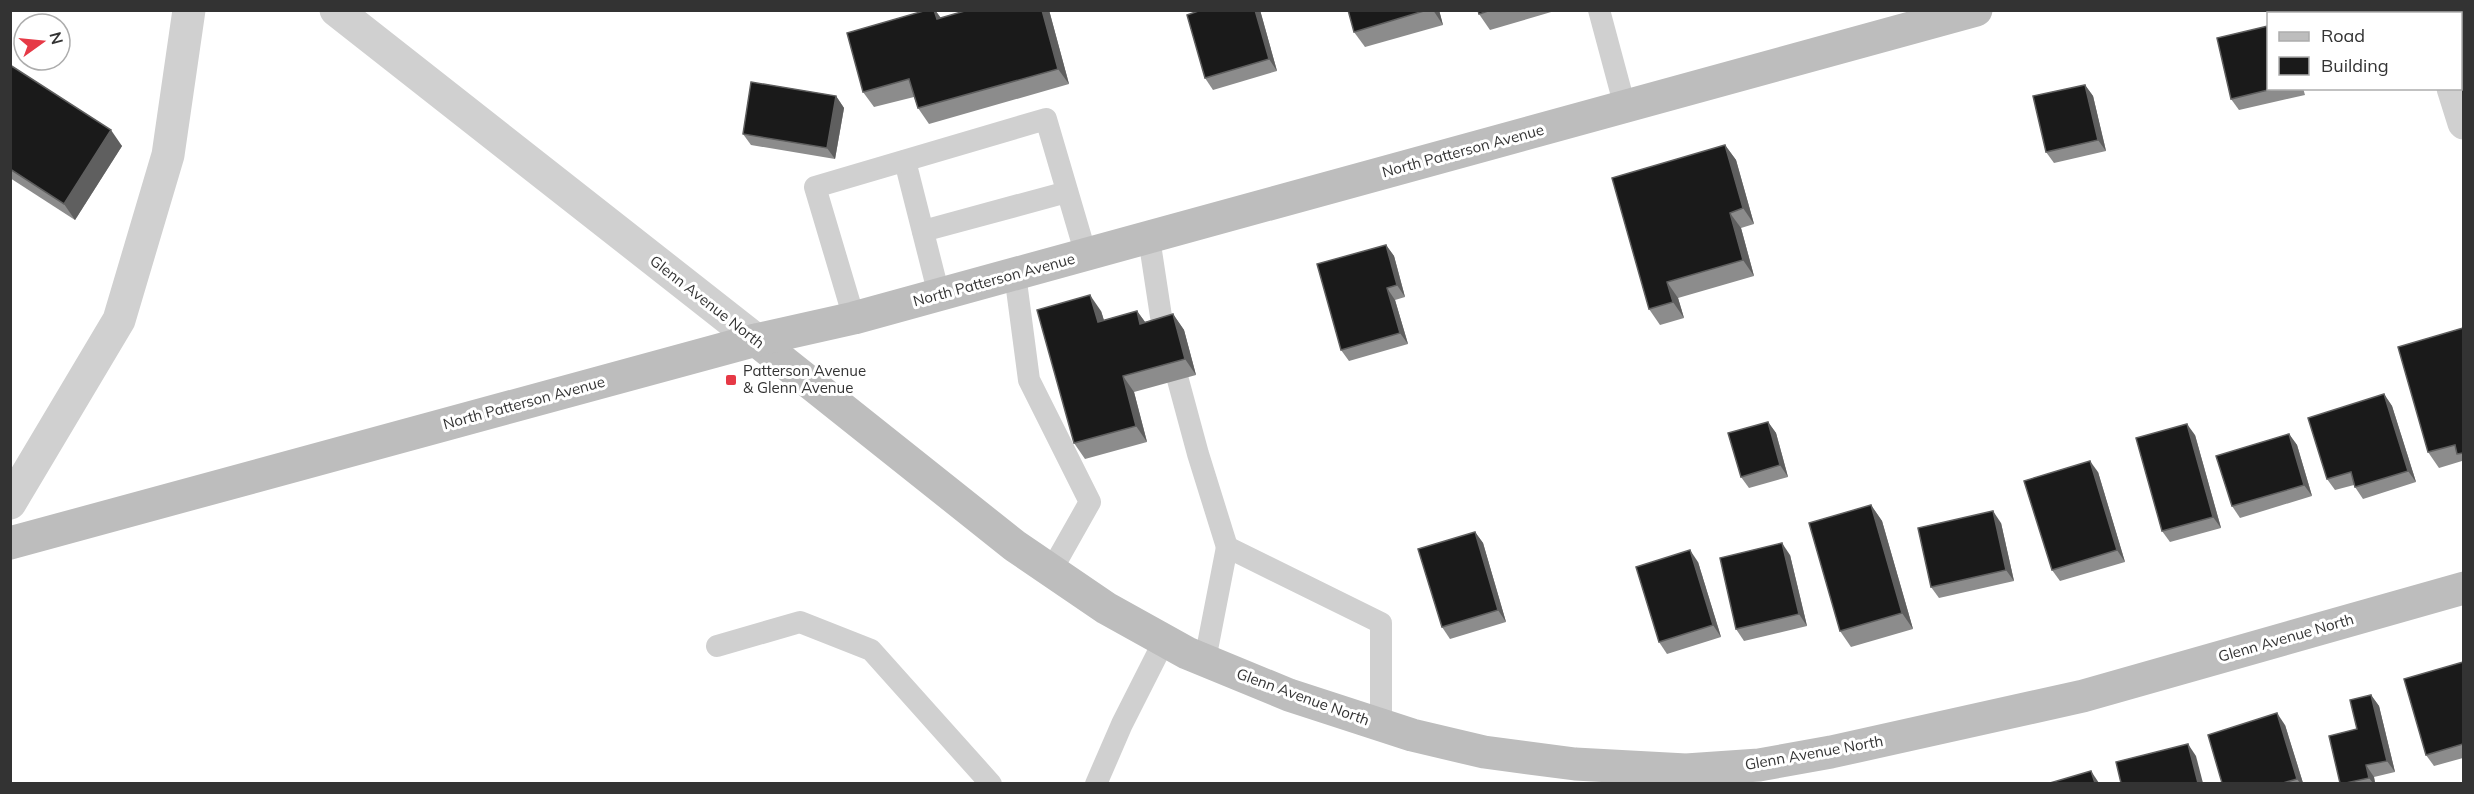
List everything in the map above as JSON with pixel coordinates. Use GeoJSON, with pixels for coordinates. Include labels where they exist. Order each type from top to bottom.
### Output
{"type":"FeatureCollection","features":[{"type":"Feature","properties":{"kind":"main road","name":"North Patterson Avenue"},"geometry":{"type":"LineString","coordinates":[[10,543],[756,340],[854,318],[939,295],[1976,10]]}},
{"type":"Feature","properties":{"kind":"main road","name":"Glenn Avenue North"},"geometry":{"type":"LineString","coordinates":[[756,340],[1015,546],[1106,608],[1164,641],[1288,695],[1412,735],[1484,752],[1575,764],[1686,770],[1759,765],[1831,752],[2083,696],[2463,588]]}},
{"type":"Feature","properties":{"kind":"street"},"geometry":{"type":"LineString","coordinates":[[10,503],[119,320],[168,155],[189,10]]}},
{"type":"Feature","properties":{"kind":"street","name":"Glenn Avenue North"},"geometry":{"type":"LineString","coordinates":[[336,10],[756,340]]}},
{"type":"Feature","properties":{"kind":"street"},"geometry":{"type":"LineString","coordinates":[[2454,90],[2463,123]]}},
{"type":"Feature","properties":{"kind":"lane"},"geometry":{"type":"LineString","coordinates":[[1599,10],[1625,107]]}},
{"type":"Feature","properties":{"kind":"lane"},"geometry":{"type":"LineString","coordinates":[[854,318],[815,187],[1046,119],[1086,255]]}},
{"type":"Feature","properties":{"kind":"lane"},"geometry":{"type":"LineString","coordinates":[[905,160],[939,295]]}},
{"type":"Feature","properties":{"kind":"lane"},"geometry":{"type":"LineString","coordinates":[[923,231],[1067,192]]}},
{"type":"Feature","properties":{"kind":"lane"},"geometry":{"type":"LineString","coordinates":[[1149,238],[1164,336]]}},
{"type":"Feature","properties":{"kind":"lane"},"geometry":{"type":"LineString","coordinates":[[1015,274],[1029,380],[1090,502],[1051,571]]}},
{"type":"Feature","properties":{"kind":"lane"},"geometry":{"type":"LineString","coordinates":[[1178,380],[1227,547],[1205,660]]}},
{"type":"Feature","properties":{"kind":"lane"},"geometry":{"type":"LineString","coordinates":[[1227,547],[1381,623],[1381,725]]}},
{"type":"Feature","properties":{"kind":"lane"},"geometry":{"type":"LineString","coordinates":[[717,646],[800,622],[871,651],[991,783]]}},
{"type":"Feature","properties":{"kind":"lane"},"geometry":{"type":"LineString","coordinates":[[1096,783],[1122,723],[1164,641]]}},
{"type":"Feature","properties":{"kind":"building"},"geometry":{"type":"Polygon","coordinates":[[[934,10],[937,19],[968,10],[1042,10],[1058,69],[918,108],[909,79],[863,92],[847,33],[934,10]]]}},
{"type":"Feature","properties":{"kind":"building"},"geometry":{"type":"Polygon","coordinates":[[[1201,10],[1255,10],[1269,59],[1205,78],[1187,15],[1201,10]]]}},
{"type":"Feature","properties":{"kind":"building"},"geometry":{"type":"Polygon","coordinates":[[[1348,10],[1427,10],[1354,32],[1348,10]]]}},
{"type":"Feature","properties":{"kind":"building"},"geometry":{"type":"Polygon","coordinates":[[[1478,10],[1491,10],[1479,14],[1478,10]]]}},
{"type":"Feature","properties":{"kind":"building"},"geometry":{"type":"Polygon","coordinates":[[[2267,26],[2268,90],[2231,99],[2217,38],[2267,26]]]}},
{"type":"Feature","properties":{"kind":"building"},"geometry":{"type":"Polygon","coordinates":[[[10,65],[12,72],[21,72],[111,130],[64,204],[10,169],[10,65]]]}},
{"type":"Feature","properties":{"kind":"building"},"geometry":{"type":"Polygon","coordinates":[[[751,82],[836,96],[827,148],[743,134],[751,82]]]}},
{"type":"Feature","properties":{"kind":"building"},"geometry":{"type":"Polygon","coordinates":[[[2085,85],[2098,140],[2046,152],[2033,96],[2085,85]]]}},
{"type":"Feature","properties":{"kind":"building"},"geometry":{"type":"Polygon","coordinates":[[[1725,145],[1743,208],[1730,213],[1743,260],[1667,282],[1673,302],[1649,309],[1612,178],[1725,145]]]}},
{"type":"Feature","properties":{"kind":"building"},"geometry":{"type":"Polygon","coordinates":[[[1386,245],[1397,285],[1387,288],[1400,333],[1341,350],[1317,264],[1386,245]]]}},
{"type":"Feature","properties":{"kind":"building"},"geometry":{"type":"Polygon","coordinates":[[[1090,295],[1098,322],[1137,311],[1140,324],[1173,314],[1185,359],[1123,376],[1136,426],[1074,443],[1037,310],[1090,295]]]}},
{"type":"Feature","properties":{"kind":"building"},"geometry":{"type":"Polygon","coordinates":[[[2463,328],[2463,453],[2457,454],[2455,445],[2428,452],[2398,347],[2463,328]]]}},
{"type":"Feature","properties":{"kind":"building"},"geometry":{"type":"Polygon","coordinates":[[[2384,394],[2408,471],[2355,487],[2351,472],[2327,479],[2308,418],[2384,394]]]}},
{"type":"Feature","properties":{"kind":"building"},"geometry":{"type":"Polygon","coordinates":[[[1768,422],[1780,465],[1741,477],[1728,433],[1768,422]]]}},
{"type":"Feature","properties":{"kind":"building"},"geometry":{"type":"Polygon","coordinates":[[[2187,424],[2213,517],[2162,531],[2136,438],[2187,424]]]}},
{"type":"Feature","properties":{"kind":"building"},"geometry":{"type":"Polygon","coordinates":[[[2289,434],[2304,485],[2232,506],[2216,456],[2289,434]]]}},
{"type":"Feature","properties":{"kind":"building"},"geometry":{"type":"Polygon","coordinates":[[[2090,461],[2117,550],[2052,570],[2024,481],[2090,461]]]}},
{"type":"Feature","properties":{"kind":"building"},"geometry":{"type":"Polygon","coordinates":[[[1871,505],[1902,613],[1840,631],[1809,523],[1871,505]]]}},
{"type":"Feature","properties":{"kind":"building"},"geometry":{"type":"Polygon","coordinates":[[[1993,511],[2006,570],[1931,587],[1918,528],[1993,511]]]}},
{"type":"Feature","properties":{"kind":"building"},"geometry":{"type":"Polygon","coordinates":[[[1475,532],[1498,610],[1442,627],[1418,549],[1475,532]]]}},
{"type":"Feature","properties":{"kind":"building"},"geometry":{"type":"Polygon","coordinates":[[[1782,543],[1799,614],[1736,629],[1720,558],[1782,543]]]}},
{"type":"Feature","properties":{"kind":"building"},"geometry":{"type":"Polygon","coordinates":[[[1690,550],[1713,625],[1659,642],[1636,567],[1690,550]]]}},
{"type":"Feature","properties":{"kind":"building"},"geometry":{"type":"Polygon","coordinates":[[[2463,662],[2463,744],[2426,755],[2404,679],[2463,662]]]}},
{"type":"Feature","properties":{"kind":"building"},"geometry":{"type":"Polygon","coordinates":[[[2371,695],[2387,761],[2366,765],[2369,778],[2340,783],[2329,736],[2357,729],[2350,700],[2371,695]]]}},
{"type":"Feature","properties":{"kind":"building"},"geometry":{"type":"Polygon","coordinates":[[[2277,713],[2297,779],[2283,783],[2222,783],[2208,735],[2277,713]]]}},
{"type":"Feature","properties":{"kind":"building"},"geometry":{"type":"Polygon","coordinates":[[[2188,744],[2198,783],[2121,783],[2116,762],[2188,744]]]}},
{"type":"Feature","properties":{"kind":"building"},"geometry":{"type":"Polygon","coordinates":[[[2091,771],[2095,783],[2050,783],[2091,771]]]}},
{"type":"Feature","properties":{"kind":"place","name":"Patterson Avenue & Glenn Avenue"},"geometry":{"type":"Point","coordinates":[731,380]}}]}
